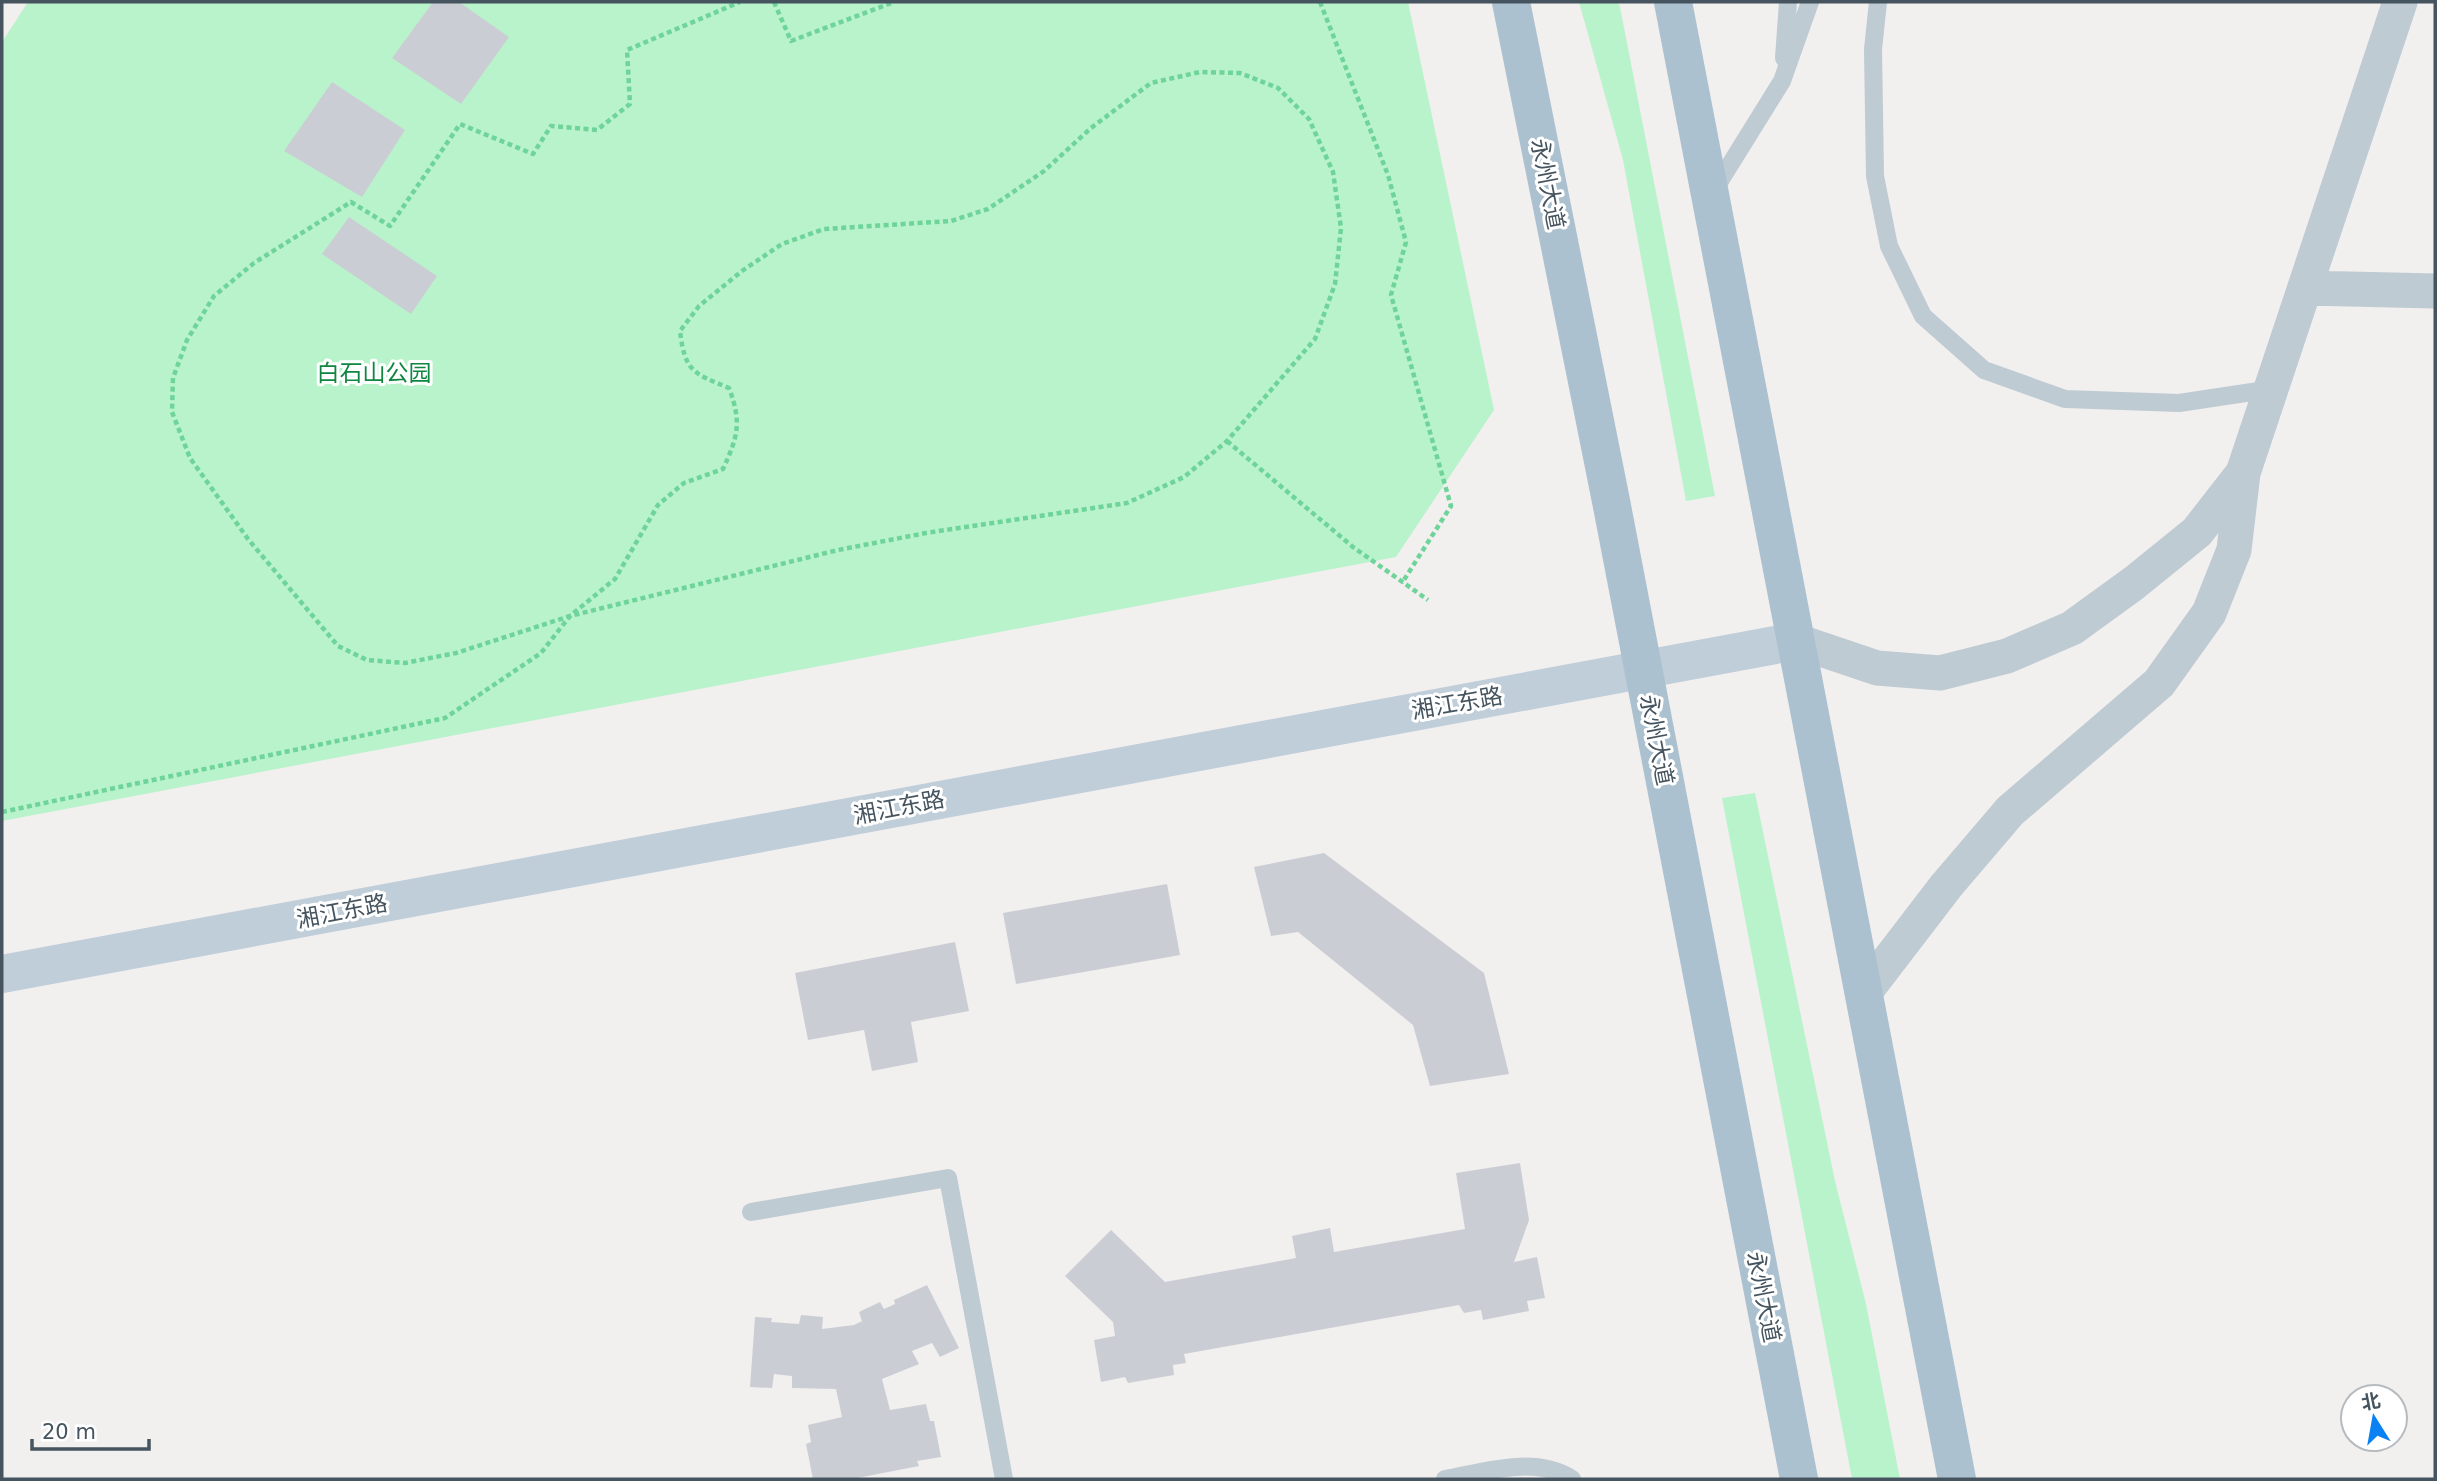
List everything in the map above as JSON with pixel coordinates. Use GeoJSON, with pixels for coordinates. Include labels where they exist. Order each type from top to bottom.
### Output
{"type":"FeatureCollection","features":[{"type":"Feature","properties":{"kind":"main road","name":"永州大道"},"geometry":{"type":"LineString","coordinates":[[1511,2],[1799,1479]]}},
{"type":"Feature","properties":{"kind":"main road"},"geometry":{"type":"LineString","coordinates":[[1673,2],[1957,1479]]}},
{"type":"Feature","properties":{"kind":"main road","name":"湘江东路"},"geometry":{"type":"LineString","coordinates":[[2,974],[1797,641]]}},
{"type":"Feature","properties":{"kind":"street"},"geometry":{"type":"LineString","coordinates":[[1864,993],[1945,886],[2010,811],[2159,683],[2210,613],[2234,551],[2243,473],[2400,2]]}},
{"type":"Feature","properties":{"kind":"street"},"geometry":{"type":"LineString","coordinates":[[2306,288],[2435,291]]}},
{"type":"Feature","properties":{"kind":"street"},"geometry":{"type":"LineString","coordinates":[[1797,641],[1877,668],[1940,673],[2007,656],[2072,628],[2134,583],[2197,532],[2243,473]]}},
{"type":"Feature","properties":{"kind":"lane"},"geometry":{"type":"LineString","coordinates":[[1782,81],[1788,2]]}},
{"type":"Feature","properties":{"kind":"lane"},"geometry":{"type":"LineString","coordinates":[[1711,195],[1782,81],[1810,2]]}},
{"type":"Feature","properties":{"kind":"lane"},"geometry":{"type":"LineString","coordinates":[[1878,2],[1873,49],[1875,176],[1889,246],[1923,316],[1984,370],[2065,399],[2179,403],[2272,389]]}},
{"type":"Feature","properties":{"kind":"lane"},"geometry":{"type":"LineString","coordinates":[[751,1212],[948,1178],[1004,1479]]}},
{"type":"Feature","properties":{"kind":"lane"},"geometry":{"type":"LineString","coordinates":[[1445,1479],[1514,1467],[1543,1468],[1572,1479]]}},
{"type":"Feature","properties":{"kind":"path"},"geometry":{"type":"LineString","coordinates":[[2,812],[445,718],[541,653],[570,616],[615,579],[658,505],[684,483],[723,469],[736,442],[737,411],[729,388],[700,376],[683,358],[680,331],[699,306],[742,271],[782,244],[824,229],[951,220],[988,209],[1044,171],[1091,128],[1151,83],[1199,72],[1240,73],[1278,88],[1309,119],[1333,173],[1341,228],[1335,284],[1315,339],[1227,441],[1184,477],[1127,503],[926,533],[838,550],[570,616],[456,653],[405,663],[367,660],[338,646],[248,539],[190,458],[172,412],[173,378],[187,340],[214,296],[254,263],[351,202],[390,226],[460,124],[533,154],[551,126],[597,130],[631,104],[627,50],[740,2]]}},
{"type":"Feature","properties":{"kind":"path"},"geometry":{"type":"LineString","coordinates":[[774,2],[791,41],[894,2]]}},
{"type":"Feature","properties":{"kind":"path"},"geometry":{"type":"LineString","coordinates":[[1320,2],[1388,175],[1406,242],[1391,295],[1451,506],[1402,583]]}},
{"type":"Feature","properties":{"kind":"path"},"geometry":{"type":"LineString","coordinates":[[1227,441],[1353,547],[1428,600]]}},
{"type":"Feature","properties":{"kind":"green space","name":"白石山公园"},"geometry":{"type":"Polygon","coordinates":[[[28,2],[1408,2],[1494,410],[1396,557],[2,821],[2,42],[28,2]]]}},
{"type":"Feature","properties":{"kind":"green space"},"geometry":{"type":"Polygon","coordinates":[[[1579,2],[1618,2],[1620,7],[1715,496],[1686,501],[1623,160],[1579,2]]]}},
{"type":"Feature","properties":{"kind":"green space"},"geometry":{"type":"Polygon","coordinates":[[[1755,793],[1835,1181],[1866,1304],[1900,1479],[1852,1479],[1722,798],[1755,793]]]}},
{"type":"Feature","properties":{"kind":"building"},"geometry":{"type":"Polygon","coordinates":[[[433,2],[459,2],[509,37],[461,104],[392,58],[433,2]]]}},
{"type":"Feature","properties":{"kind":"building"},"geometry":{"type":"Polygon","coordinates":[[[332,82],[405,130],[362,197],[284,151],[332,82]]]}},
{"type":"Feature","properties":{"kind":"building"},"geometry":{"type":"Polygon","coordinates":[[[349,217],[437,276],[411,314],[322,254],[349,217]]]}},
{"type":"Feature","properties":{"kind":"building"},"geometry":{"type":"Polygon","coordinates":[[[1324,853],[1484,973],[1509,1074],[1430,1086],[1413,1025],[1298,932],[1271,936],[1254,867],[1324,853]]]}},
{"type":"Feature","properties":{"kind":"building"},"geometry":{"type":"Polygon","coordinates":[[[1167,884],[1180,955],[1016,984],[1003,913],[1167,884]]]}},
{"type":"Feature","properties":{"kind":"building"},"geometry":{"type":"Polygon","coordinates":[[[955,942],[969,1011],[911,1022],[918,1062],[872,1071],[864,1030],[808,1040],[795,973],[955,942]]]}},
{"type":"Feature","properties":{"kind":"building"},"geometry":{"type":"Polygon","coordinates":[[[1520,1163],[1529,1220],[1514,1262],[1537,1257],[1545,1298],[1527,1301],[1529,1311],[1483,1320],[1481,1310],[1464,1313],[1459,1305],[1184,1354],[1186,1363],[1173,1365],[1174,1375],[1128,1383],[1125,1377],[1101,1382],[1094,1340],[1115,1336],[1113,1322],[1065,1276],[1111,1230],[1165,1282],[1296,1258],[1292,1236],[1330,1228],[1334,1252],[1465,1229],[1456,1173],[1520,1163]]]}},
{"type":"Feature","properties":{"kind":"building"},"geometry":{"type":"Polygon","coordinates":[[[927,1285],[959,1348],[940,1357],[932,1343],[912,1351],[919,1364],[882,1379],[890,1410],[926,1404],[930,1421],[934,1421],[941,1457],[917,1461],[919,1466],[852,1479],[813,1479],[806,1444],[811,1442],[808,1425],[842,1417],[836,1389],[792,1388],[792,1376],[774,1374],[772,1388],[750,1387],[755,1317],[772,1318],[771,1322],[799,1324],[801,1315],[823,1317],[822,1329],[854,1325],[862,1321],[859,1312],[880,1302],[884,1309],[895,1304],[894,1300],[927,1285]]]}}]}
